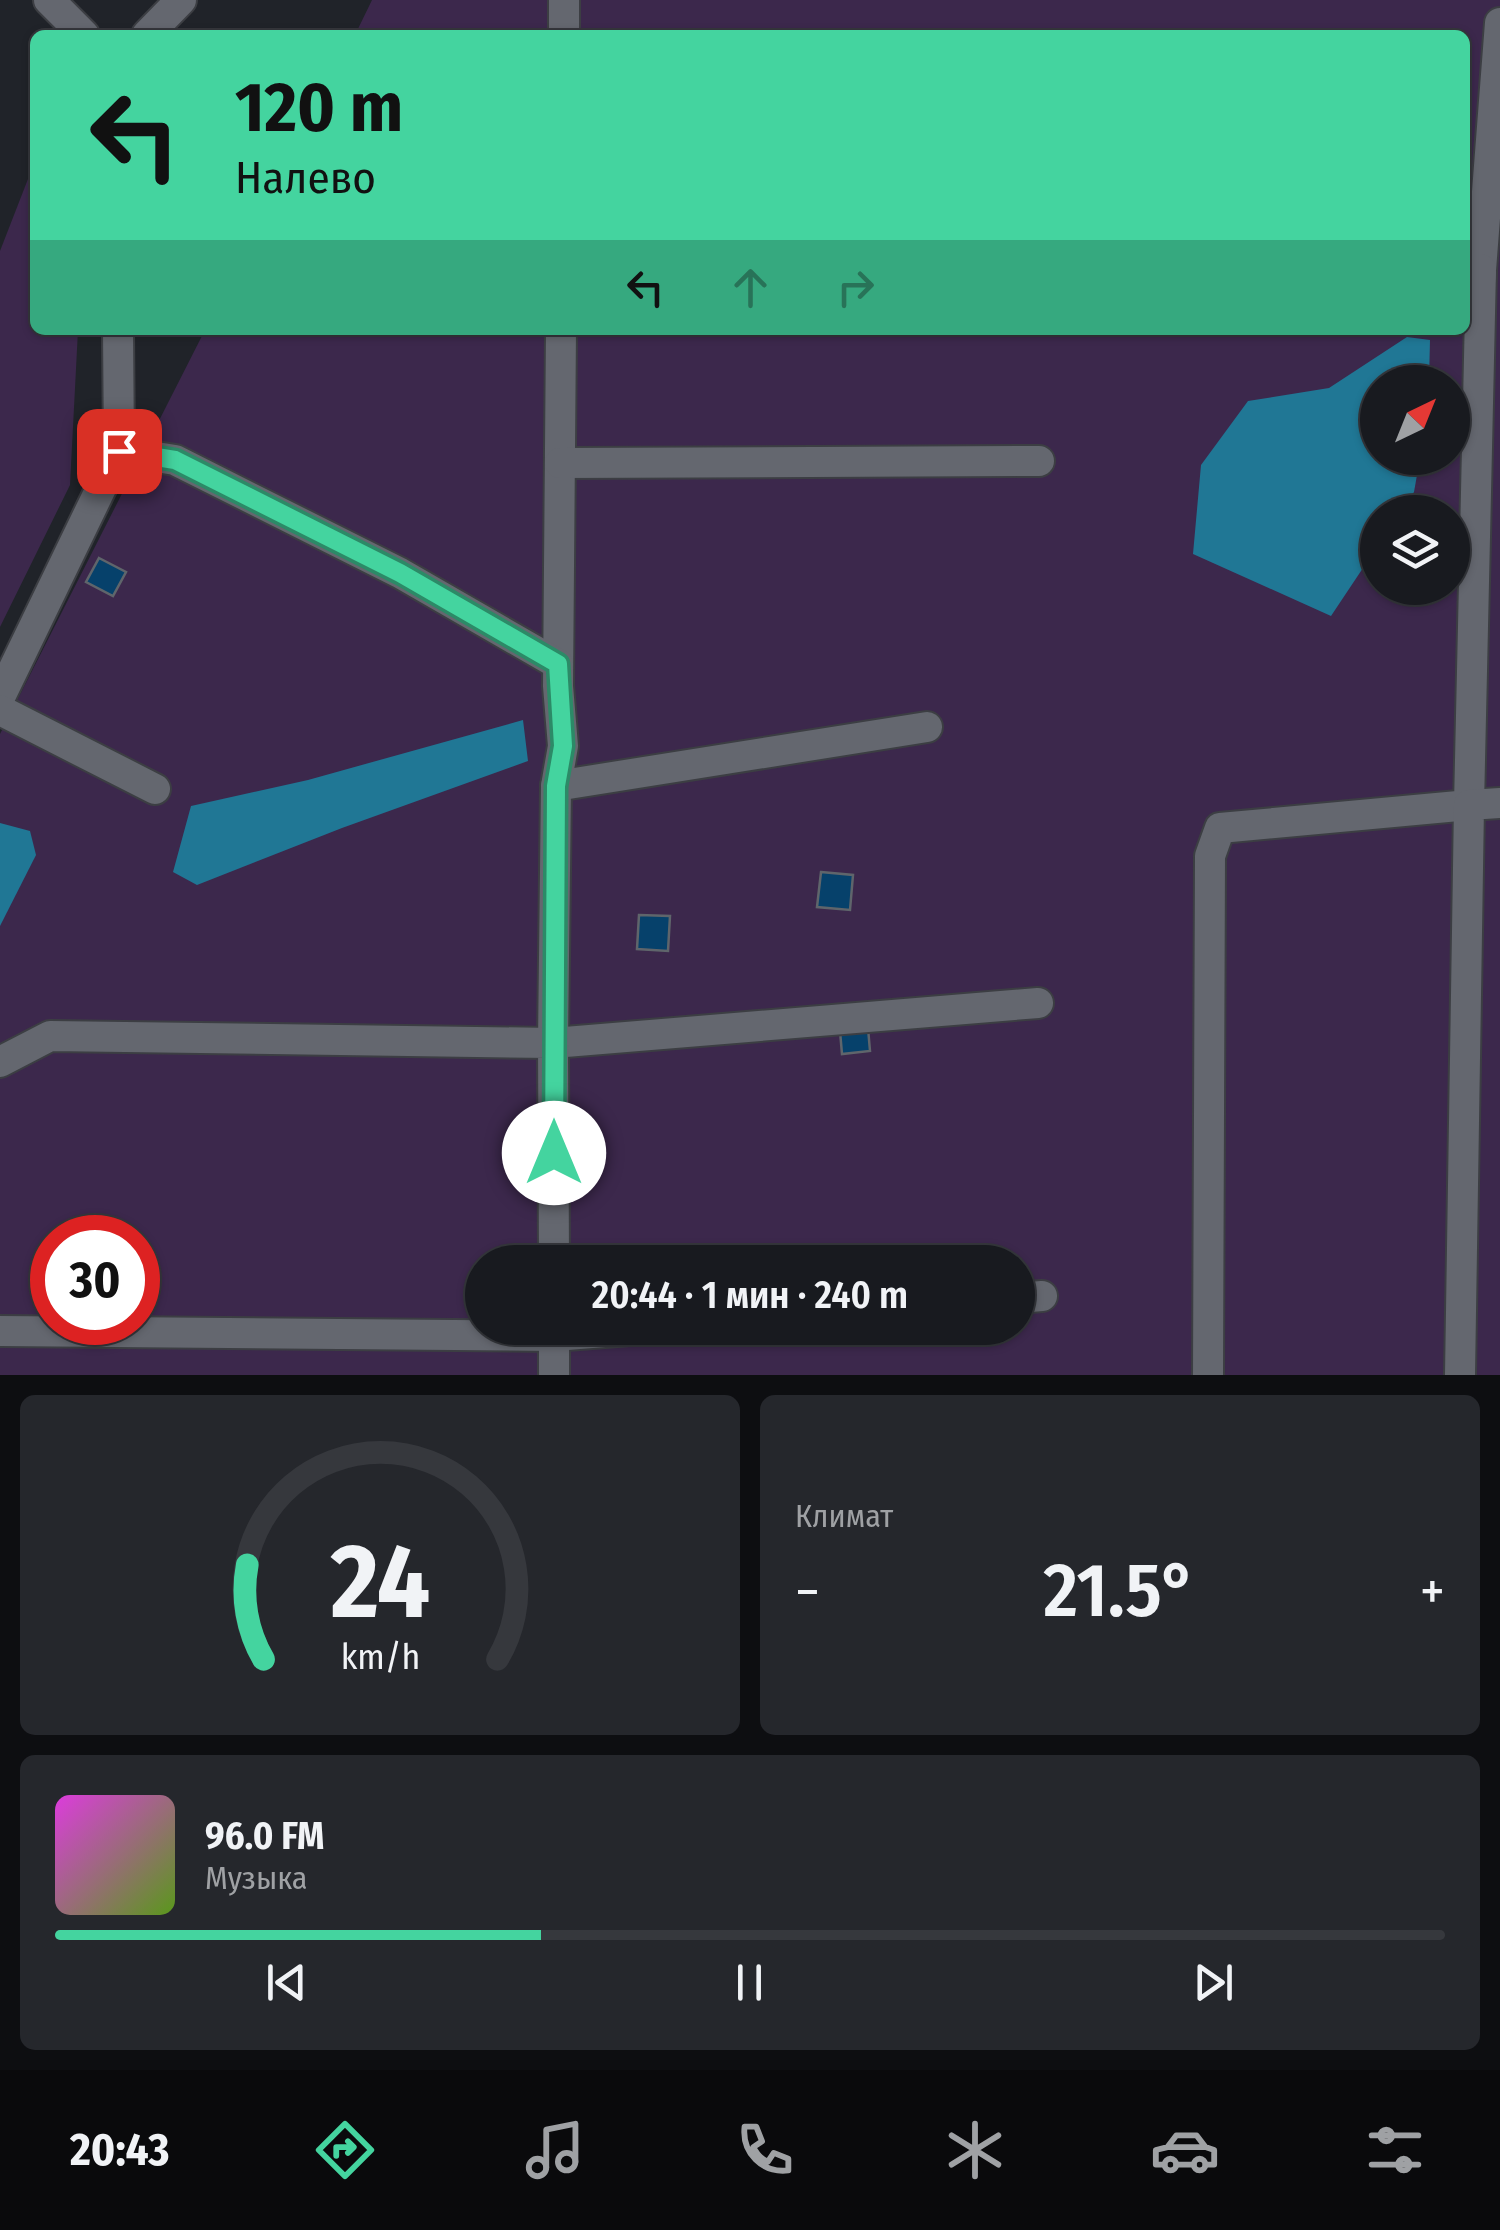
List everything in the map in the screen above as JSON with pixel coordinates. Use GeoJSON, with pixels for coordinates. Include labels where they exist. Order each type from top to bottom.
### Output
{"type":"FeatureCollection","features":[{"type":"Feature","properties":{"kind":"street"},"geometry":{"type":"LineString","coordinates":[[49,0],[79,30]]}},
{"type":"Feature","properties":{"kind":"street"},"geometry":{"type":"LineString","coordinates":[[152,30],[181,0]]}},
{"type":"Feature","properties":{"kind":"street"},"geometry":{"type":"LineString","coordinates":[[564,0],[564,30]]}},
{"type":"Feature","properties":{"kind":"street"},"geometry":{"type":"LineString","coordinates":[[1460,1375],[1473,276],[1500,23]]}},
{"type":"Feature","properties":{"kind":"street"},"geometry":{"type":"LineString","coordinates":[[0,696],[119,451],[118,335]]}},
{"type":"Feature","properties":{"kind":"street"},"geometry":{"type":"LineString","coordinates":[[554,1245],[556,786],[563,746],[558,664],[561,335]]}},
{"type":"Feature","properties":{"kind":"street"},"geometry":{"type":"LineString","coordinates":[[119,451],[175,460],[400,573],[558,664]]}},
{"type":"Feature","properties":{"kind":"street"},"geometry":{"type":"LineString","coordinates":[[560,464],[1039,461]]}},
{"type":"Feature","properties":{"kind":"street"},"geometry":{"type":"LineString","coordinates":[[0,710],[154,788]]}},
{"type":"Feature","properties":{"kind":"street"},"geometry":{"type":"LineString","coordinates":[[556,786],[927,727]]}},
{"type":"Feature","properties":{"kind":"street"},"geometry":{"type":"LineString","coordinates":[[1208,1375],[1210,856],[1220,828],[1500,803]]}},
{"type":"Feature","properties":{"kind":"street"},"geometry":{"type":"LineString","coordinates":[[0,1062],[50,1036],[553,1043],[1038,1003]]}},
{"type":"Feature","properties":{"kind":"street"},"geometry":{"type":"LineString","coordinates":[[0,1331],[465,1332]]}},
{"type":"Feature","properties":{"kind":"street"},"geometry":{"type":"LineString","coordinates":[[554,1345],[554,1375]]}},
{"type":"Feature","properties":{"kind":"shaded area"},"geometry":{"type":"Polygon","coordinates":[[[372,0],[1500,0],[1500,1375],[0,1375],[0,734],[202,335],[1470,335],[1470,30],[357,30],[372,0]]]}},
{"type":"Feature","properties":{"kind":"shaded area"},"geometry":{"type":"Polygon","coordinates":[[[30,174],[30,335],[78,335],[70,485],[0,627],[0,251],[30,174]]]}},
{"type":"Feature","properties":{"kind":"water"},"geometry":{"type":"Polygon","coordinates":[[[1407,337],[1430,340],[1429,365],[1364,365],[1407,337]]]}},
{"type":"Feature","properties":{"kind":"water"},"geometry":{"type":"Polygon","coordinates":[[[1360,368],[1360,475],[1417,475],[1412,495],[1360,495],[1360,572],[1331,616],[1193,554],[1201,465],[1248,401],[1329,388],[1360,368]]]}},
{"type":"Feature","properties":{"kind":"water"},"geometry":{"type":"Polygon","coordinates":[[[523,720],[528,761],[197,885],[173,872],[191,806],[308,780],[523,720]]]}},
{"type":"Feature","properties":{"kind":"water"},"geometry":{"type":"Polygon","coordinates":[[[0,823],[30,831],[36,855],[0,926],[0,823]]]}},
{"type":"Feature","properties":{"kind":"building"},"geometry":{"type":"Polygon","coordinates":[[[99,558],[126,572],[113,596],[86,582],[99,558]]]}},
{"type":"Feature","properties":{"kind":"building"},"geometry":{"type":"Polygon","coordinates":[[[821,872],[853,875],[850,910],[817,907],[821,872]]]}},
{"type":"Feature","properties":{"kind":"building"},"geometry":{"type":"Polygon","coordinates":[[[639,915],[670,916],[668,951],[637,949],[639,915]]]}},
{"type":"Feature","properties":{"kind":"building"},"geometry":{"type":"Polygon","coordinates":[[[868,1028],[870,1051],[842,1054],[840,1031],[868,1028]]]}},
{"type":"Feature","properties":{"kind":"route"},"geometry":{"type":"LineString","coordinates":[[119,451],[175,460],[400,573],[558,664],[563,746],[556,786],[554,1153]]}}]}
